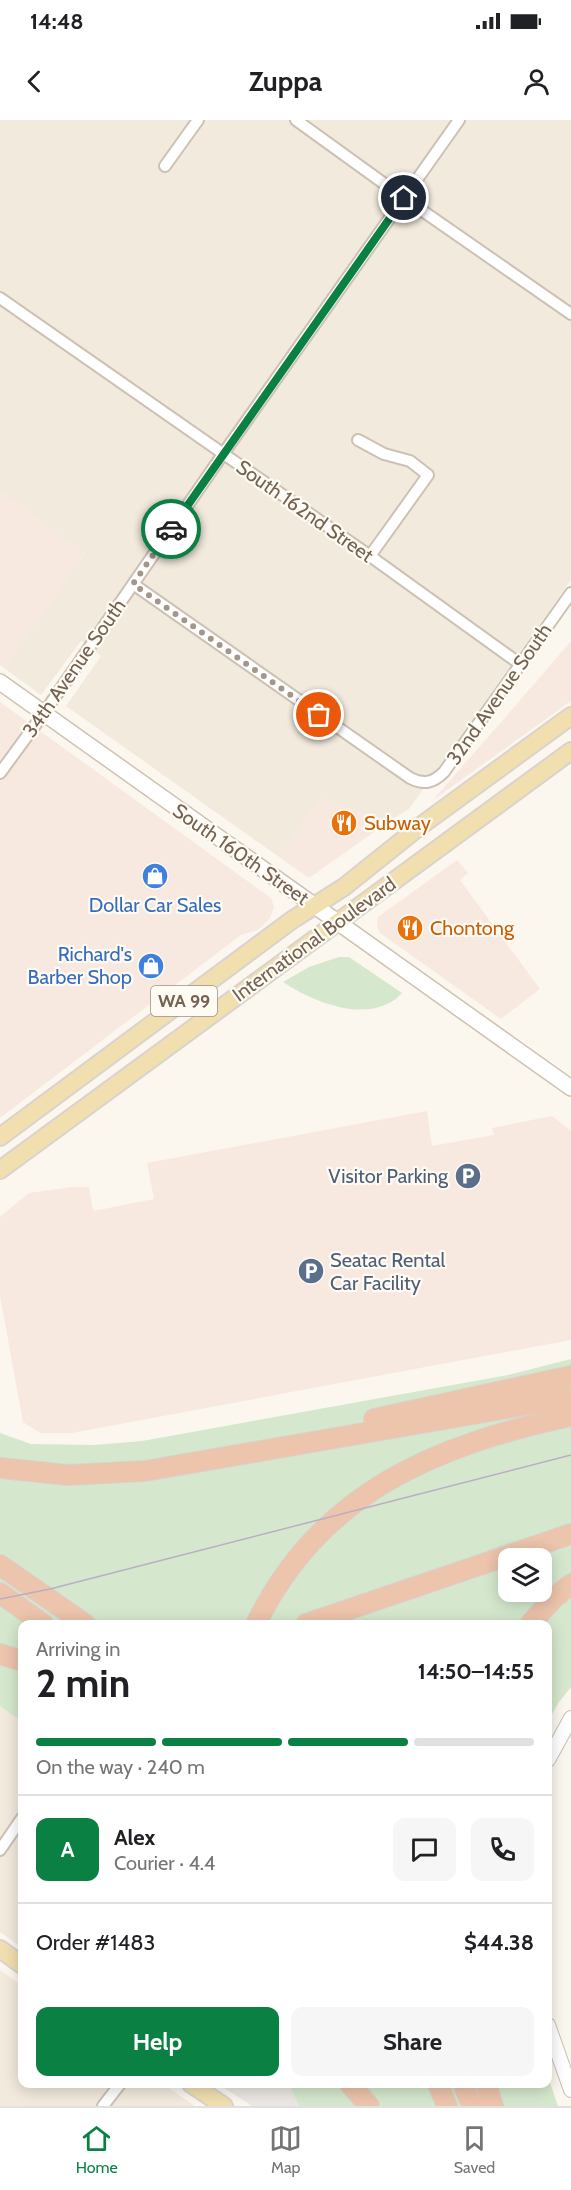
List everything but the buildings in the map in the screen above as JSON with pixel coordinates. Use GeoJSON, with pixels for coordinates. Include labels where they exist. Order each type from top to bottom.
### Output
{"type":"FeatureCollection","features":[{"type":"Feature","properties":{"kind":"highway"},"geometry":{"type":"LineString","coordinates":[[199,1462],[258,1443],[571,1376]]}},
{"type":"Feature","properties":{"kind":"highway"},"geometry":{"type":"LineString","coordinates":[[0,1468],[42,1474],[145,1472],[571,1397]]}},
{"type":"Feature","properties":{"kind":"highway"},"geometry":{"type":"LineString","coordinates":[[258,1620],[305,1550],[325,1527],[407,1469],[484,1438],[571,1416]]}},
{"type":"Feature","properties":{"kind":"highway"},"geometry":{"type":"LineString","coordinates":[[318,1620],[571,1534]]}},
{"type":"Feature","properties":{"kind":"highway"},"geometry":{"type":"LineString","coordinates":[[0,1565],[78,1620]]}},
{"type":"Feature","properties":{"kind":"highway"},"geometry":{"type":"LineString","coordinates":[[534,1620],[571,1584]]}},
{"type":"Feature","properties":{"kind":"highway"},"geometry":{"type":"LineString","coordinates":[[0,1593],[37,1620]]}},
{"type":"Feature","properties":{"kind":"highway"},"geometry":{"type":"LineString","coordinates":[[0,1654],[18,1660]]}},
{"type":"Feature","properties":{"kind":"highway"},"geometry":{"type":"LineString","coordinates":[[353,2088],[369,2106]]}},
{"type":"Feature","properties":{"kind":"highway"},"geometry":{"type":"LineString","coordinates":[[440,2088],[447,2106]]}},
{"type":"Feature","properties":{"kind":"highway"},"geometry":{"type":"LineString","coordinates":[[465,2088],[472,2106]]}},
{"type":"Feature","properties":{"kind":"highway"},"geometry":{"type":"LineString","coordinates":[[487,2088],[493,2106]]}},
{"type":"Feature","properties":{"kind":"main road","name":"South 160th Street"},"geometry":{"type":"LineString","coordinates":[[0,682],[571,1088]]}},
{"type":"Feature","properties":{"kind":"main road","name":"International Boulevard"},"geometry":{"type":"LineString","coordinates":[[0,1137],[292,920],[344,887],[419,827],[571,716]]}},
{"type":"Feature","properties":{"kind":"main road","name":"International Boulevard"},"geometry":{"type":"LineString","coordinates":[[0,1170],[571,751]]}},
{"type":"Feature","properties":{"kind":"main road"},"geometry":{"type":"LineString","coordinates":[[0,1949],[18,1962]]}},
{"type":"Feature","properties":{"kind":"main road"},"geometry":{"type":"LineString","coordinates":[[197,2088],[224,2106]]}},
{"type":"Feature","properties":{"kind":"street"},"geometry":{"type":"LineString","coordinates":[[165,166],[198,120]]}},
{"type":"Feature","properties":{"kind":"street"},"geometry":{"type":"LineString","coordinates":[[296,120],[571,314]]}},
{"type":"Feature","properties":{"kind":"street","name":"34th Avenue South"},"geometry":{"type":"LineString","coordinates":[[0,773],[459,120]]}},
{"type":"Feature","properties":{"kind":"street","name":"South 162nd Street"},"geometry":{"type":"LineString","coordinates":[[0,298],[520,664]]}},
{"type":"Feature","properties":{"kind":"street"},"geometry":{"type":"LineString","coordinates":[[358,440],[384,454],[410,461],[428,476],[369,556]]}},
{"type":"Feature","properties":{"kind":"street","name":"32nd Avenue South"},"geometry":{"type":"LineString","coordinates":[[133,584],[410,778],[429,783],[444,772],[571,593]]}},
{"type":"Feature","properties":{"kind":"street"},"geometry":{"type":"LineString","coordinates":[[552,1753],[571,1718]]}},
{"type":"Feature","properties":{"kind":"street"},"geometry":{"type":"LineString","coordinates":[[0,1850],[18,1824]]}},
{"type":"Feature","properties":{"kind":"street"},"geometry":{"type":"LineString","coordinates":[[552,2036],[571,2090]]}},
{"type":"Feature","properties":{"kind":"street"},"geometry":{"type":"LineString","coordinates":[[103,2106],[117,2088]]}},
{"type":"Feature","properties":{"kind":"shaded area"},"geometry":{"type":"Polygon","coordinates":[[[0,120],[571,120],[571,580],[409,809],[388,822],[320,798],[279,857],[66,706],[101,656],[81,641],[41,695],[4,668],[85,553],[0,492],[0,120]]]}},
{"type":"Feature","properties":{"kind":"shaded area"},"geometry":{"type":"Polygon","coordinates":[[[0,492],[85,553],[4,668],[0,665],[0,492]]]}},
{"type":"Feature","properties":{"kind":"shaded area"},"geometry":{"type":"Polygon","coordinates":[[[571,641],[571,701],[432,801],[535,683],[571,641]]]}},
{"type":"Feature","properties":{"kind":"shaded area"},"geometry":{"type":"Polygon","coordinates":[[[0,702],[271,898],[274,907],[270,918],[258,930],[241,935],[0,1118],[0,702]]]}},
{"type":"Feature","properties":{"kind":"shaded area"},"geometry":{"type":"Polygon","coordinates":[[[320,798],[388,822],[309,878],[279,857],[320,798]]]}},
{"type":"Feature","properties":{"kind":"shaded area"},"geometry":{"type":"Polygon","coordinates":[[[457,860],[468,873],[460,880],[540,989],[501,1019],[380,933],[377,926],[378,917],[457,860]]]}},
{"type":"Feature","properties":{"kind":"shaded area","name":"Seatac Rental Car Facility"},"geometry":{"type":"Polygon","coordinates":[[[427,1111],[432,1146],[494,1135],[492,1128],[552,1116],[571,1131],[571,1340],[72,1433],[40,1433],[23,1422],[0,1296],[0,1217],[29,1193],[89,1187],[93,1211],[154,1199],[147,1163],[427,1111]]]}},
{"type":"Feature","properties":{"kind":"shaded area"},"geometry":{"type":"Polygon","coordinates":[[[0,1706],[18,1717],[18,1945],[0,1932],[0,1706]]]}},
{"type":"Feature","properties":{"kind":"shaded area"},"geometry":{"type":"Polygon","coordinates":[[[0,1970],[18,1983],[18,2088],[169,2088],[195,2106],[0,2106],[0,1970]]]}},
{"type":"Feature","properties":{"kind":"shaded area"},"geometry":{"type":"Polygon","coordinates":[[[224,2088],[291,2088],[299,2106],[252,2106],[224,2088]]]}},
{"type":"Feature","properties":{"kind":"green space"},"geometry":{"type":"Polygon","coordinates":[[[339,957],[349,957],[402,993],[390,1003],[359,1010],[326,1003],[283,982],[309,967],[339,957]]]}},
{"type":"Feature","properties":{"kind":"green space"},"geometry":{"type":"Polygon","coordinates":[[[571,1359],[571,1687],[552,1714],[552,1620],[18,1620],[18,1717],[15,1717],[0,1706],[0,1433],[31,1444],[94,1445],[142,1441],[508,1375],[571,1359]]]}},
{"type":"Feature","properties":{"kind":"green space"},"geometry":{"type":"Polygon","coordinates":[[[291,2088],[552,2088],[558,2106],[299,2106],[291,2088]]]}},
{"type":"Feature","properties":{"kind":"tram line"},"geometry":{"type":"LineString","coordinates":[[0,1599],[50,1589],[571,1455]]}},
{"type":"Feature","properties":{"kind":"way so far"},"geometry":{"type":"LineString","coordinates":[[171,529],[133,584],[319,715]]}},
{"type":"Feature","properties":{"kind":"place","name":"Subway"},"geometry":{"type":"Point","coordinates":[344,823]}},
{"type":"Feature","properties":{"kind":"place","name":"Dollar Car Sales"},"geometry":{"type":"Point","coordinates":[155,876]}},
{"type":"Feature","properties":{"kind":"place","name":"Chontong"},"geometry":{"type":"Point","coordinates":[410,928]}},
{"type":"Feature","properties":{"kind":"place","name":"Richard's Barber Shop"},"geometry":{"type":"Point","coordinates":[151,966]}},
{"type":"Feature","properties":{"kind":"place","name":"Visitor Parking"},"geometry":{"type":"Point","coordinates":[468,1176]}},
{"type":"Feature","properties":{"kind":"place","name":"Seatac Rental Car Facility"},"geometry":{"type":"Point","coordinates":[311,1271]}},
{"type":"Feature","properties":{"kind":"route"},"geometry":{"type":"LineString","coordinates":[[171,529],[404,198]]}}]}
